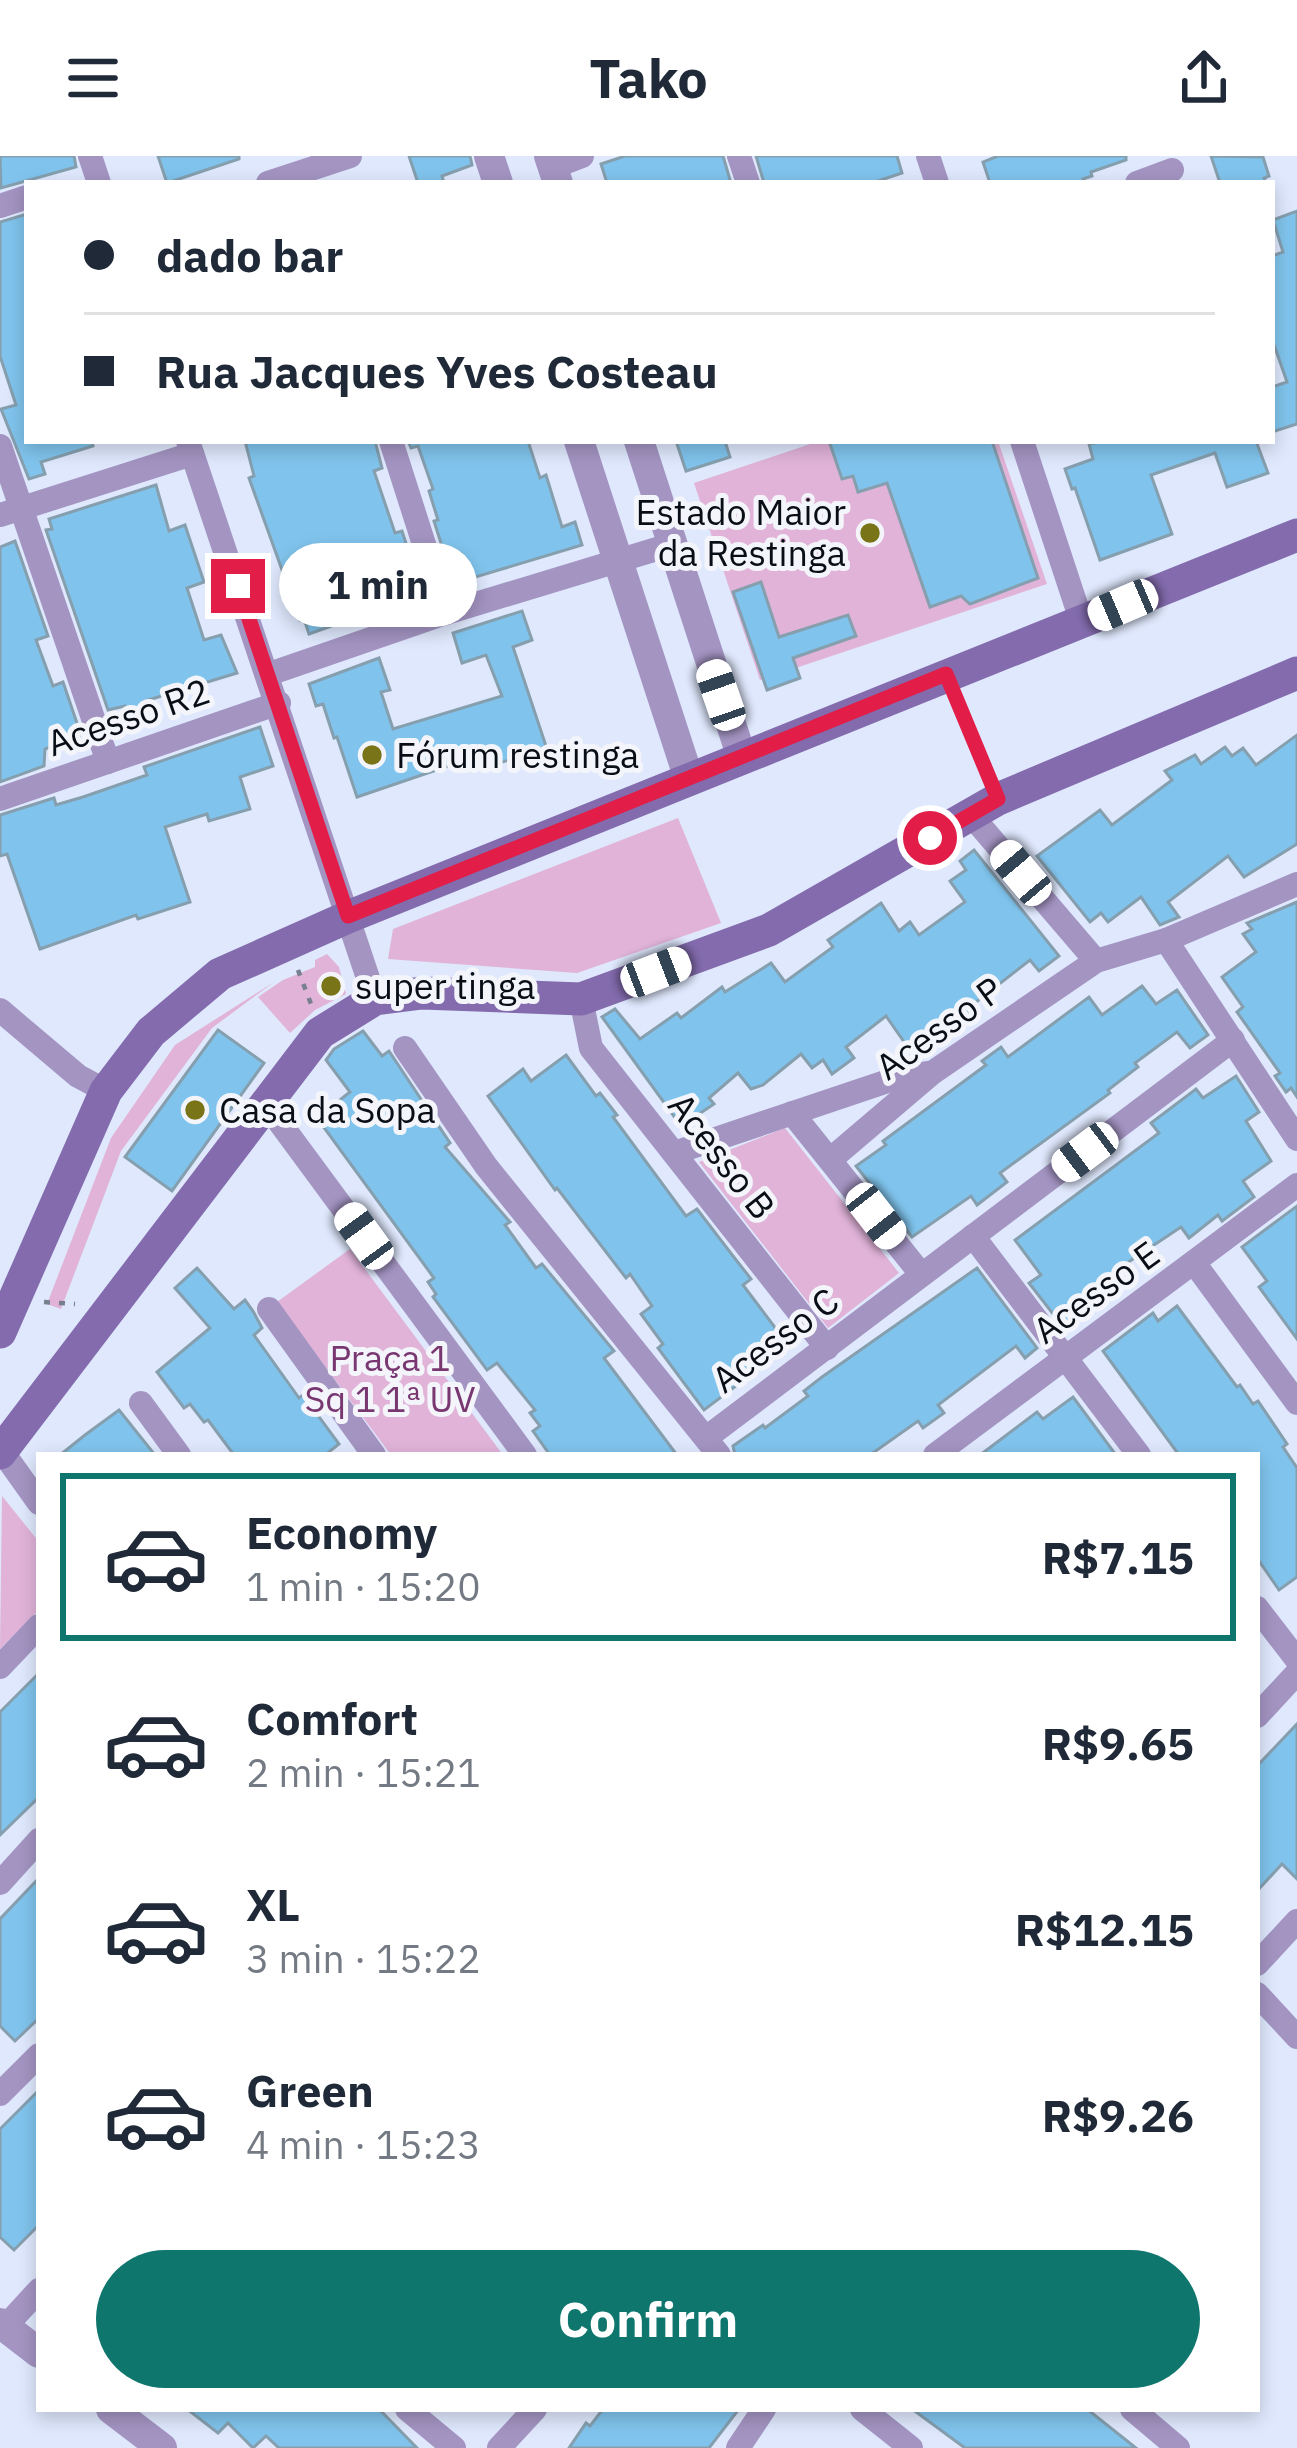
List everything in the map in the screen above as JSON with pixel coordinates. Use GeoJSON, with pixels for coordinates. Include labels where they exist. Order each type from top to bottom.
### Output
{"type":"FeatureCollection","features":[{"type":"Feature","properties":{"kind":"main road"},"geometry":{"type":"LineString","coordinates":[[0,1332],[106,1091],[151,1032],[220,974],[348,916],[1297,535]]}},
{"type":"Feature","properties":{"kind":"main road"},"geometry":{"type":"LineString","coordinates":[[1,1452],[275,1115],[320,1033],[375,999],[422,993],[581,999],[769,930],[984,807],[1297,673]]}},
{"type":"Feature","properties":{"kind":"street"},"geometry":{"type":"LineString","coordinates":[[296,164],[350,156]]}},
{"type":"Feature","properties":{"kind":"street"},"geometry":{"type":"LineString","coordinates":[[553,169],[582,156]]}},
{"type":"Feature","properties":{"kind":"street"},"geometry":{"type":"LineString","coordinates":[[1145,180],[1172,170]]}},
{"type":"Feature","properties":{"kind":"street"},"geometry":{"type":"LineString","coordinates":[[392,444],[446,613]]}},
{"type":"Feature","properties":{"kind":"street"},"geometry":{"type":"LineString","coordinates":[[580,444],[689,779]]}},
{"type":"Feature","properties":{"kind":"street"},"geometry":{"type":"LineString","coordinates":[[640,444],[742,758]]}},
{"type":"Feature","properties":{"kind":"street"},"geometry":{"type":"LineString","coordinates":[[1023,444],[1082,622]]}},
{"type":"Feature","properties":{"kind":"street"},"geometry":{"type":"LineString","coordinates":[[0,446],[11,512],[108,762]]}},
{"type":"Feature","properties":{"kind":"street"},"geometry":{"type":"LineString","coordinates":[[11,512],[190,447],[375,999]]}},
{"type":"Feature","properties":{"kind":"street"},"geometry":{"type":"LineString","coordinates":[[269,674],[446,613],[670,545]]}},
{"type":"Feature","properties":{"kind":"street","name":"Acesso R2"},"geometry":{"type":"LineString","coordinates":[[0,799],[279,703]]}},
{"type":"Feature","properties":{"kind":"street"},"geometry":{"type":"LineString","coordinates":[[984,807],[1096,961]]}},
{"type":"Feature","properties":{"kind":"street","name":"Acesso P"},"geometry":{"type":"LineString","coordinates":[[831,1160],[932,1072],[1096,961],[1166,940],[1297,884]]}},
{"type":"Feature","properties":{"kind":"street"},"geometry":{"type":"LineString","coordinates":[[1166,940],[1297,1138]]}},
{"type":"Feature","properties":{"kind":"street","name":"Acesso B"},"geometry":{"type":"LineString","coordinates":[[581,999],[591,1048],[827,1348]]}},
{"type":"Feature","properties":{"kind":"street"},"geometry":{"type":"LineString","coordinates":[[0,1010],[78,1076],[106,1091]]}},
{"type":"Feature","properties":{"kind":"street","name":"Acesso C"},"geometry":{"type":"LineString","coordinates":[[712,1446],[921,1274],[1233,1040]]}},
{"type":"Feature","properties":{"kind":"street"},"geometry":{"type":"LineString","coordinates":[[405,1048],[486,1166],[712,1446]]}},
{"type":"Feature","properties":{"kind":"street"},"geometry":{"type":"LineString","coordinates":[[674,1154],[899,1077],[932,1072]]}},
{"type":"Feature","properties":{"kind":"street"},"geometry":{"type":"LineString","coordinates":[[792,1113],[921,1274]]}},
{"type":"Feature","properties":{"kind":"street"},"geometry":{"type":"LineString","coordinates":[[275,1115],[523,1452]]}},
{"type":"Feature","properties":{"kind":"street","name":"Acesso E"},"geometry":{"type":"LineString","coordinates":[[939,1452],[1297,1185]]}},
{"type":"Feature","properties":{"kind":"street"},"geometry":{"type":"LineString","coordinates":[[974,1236],[1137,1452]]}},
{"type":"Feature","properties":{"kind":"street"},"geometry":{"type":"LineString","coordinates":[[1195,1264],[1297,1403]]}},
{"type":"Feature","properties":{"kind":"street"},"geometry":{"type":"LineString","coordinates":[[269,1310],[372,1452]]}},
{"type":"Feature","properties":{"kind":"street"},"geometry":{"type":"LineString","coordinates":[[140,1403],[177,1452]]}},
{"type":"Feature","properties":{"kind":"street"},"geometry":{"type":"LineString","coordinates":[[1,1452],[36,1499]]}},
{"type":"Feature","properties":{"kind":"street"},"geometry":{"type":"LineString","coordinates":[[1260,1612],[1297,1660]]}},
{"type":"Feature","properties":{"kind":"street"},"geometry":{"type":"LineString","coordinates":[[0,1667],[36,1629]]}},
{"type":"Feature","properties":{"kind":"street"},"geometry":{"type":"LineString","coordinates":[[1260,1713],[1297,1673]]}},
{"type":"Feature","properties":{"kind":"street"},"geometry":{"type":"LineString","coordinates":[[0,1882],[36,1843]]}},
{"type":"Feature","properties":{"kind":"street"},"geometry":{"type":"LineString","coordinates":[[1260,1961],[1297,1921]]}},
{"type":"Feature","properties":{"kind":"street"},"geometry":{"type":"LineString","coordinates":[[1260,1997],[1297,2037]]}},
{"type":"Feature","properties":{"kind":"street"},"geometry":{"type":"LineString","coordinates":[[3,2087],[36,2058]]}},
{"type":"Feature","properties":{"kind":"street"},"geometry":{"type":"LineString","coordinates":[[36,2293],[2,2325],[36,2351]]}},
{"type":"Feature","properties":{"kind":"street"},"geometry":{"type":"LineString","coordinates":[[115,2412],[162,2448]]}},
{"type":"Feature","properties":{"kind":"street"},"geometry":{"type":"LineString","coordinates":[[411,2412],[454,2448]]}},
{"type":"Feature","properties":{"kind":"street"},"geometry":{"type":"LineString","coordinates":[[499,2448],[532,2412]]}},
{"type":"Feature","properties":{"kind":"street"},"geometry":{"type":"LineString","coordinates":[[738,2448],[762,2412]]}},
{"type":"Feature","properties":{"kind":"street"},"geometry":{"type":"LineString","coordinates":[[866,2412],[911,2448]]}},
{"type":"Feature","properties":{"kind":"street"},"geometry":{"type":"LineString","coordinates":[[1136,2412],[1178,2448]]}},
{"type":"Feature","properties":{"kind":"lane"},"geometry":{"type":"LineString","coordinates":[[946,674],[984,807]]}},
{"type":"Feature","properties":{"kind":"path"},"geometry":{"type":"LineString","coordinates":[[292,956],[316,1015]]}},
{"type":"Feature","properties":{"kind":"path"},"geometry":{"type":"LineString","coordinates":[[38,1301],[90,1305]]}},
{"type":"Feature","properties":{"kind":"green space","name":"Estado Maior da Restinga"},"geometry":{"type":"Polygon","coordinates":[[[810,444],[999,444],[1047,584],[760,680],[694,483],[810,444]]]}},
{"type":"Feature","properties":{"kind":"green space"},"geometry":{"type":"Polygon","coordinates":[[[678,818],[721,923],[577,973],[388,959],[393,929],[678,818]]]}},
{"type":"Feature","properties":{"kind":"green space"},"geometry":{"type":"Polygon","coordinates":[[[327,954],[339,967],[346,994],[315,1010],[290,1033],[258,997],[315,967],[315,960],[327,954]]]}},
{"type":"Feature","properties":{"kind":"green space"},"geometry":{"type":"Polygon","coordinates":[[[274,982],[212,1028],[121,1151],[61,1309],[47,1304],[111,1138],[175,1045],[274,982]]]}},
{"type":"Feature","properties":{"kind":"green space"},"geometry":{"type":"Polygon","coordinates":[[[785,1128],[899,1273],[828,1328],[699,1162],[785,1128]]]}},
{"type":"Feature","properties":{"kind":"green space","name":"Praça 1 Sq 1 1ª UV"},"geometry":{"type":"Polygon","coordinates":[[[350,1249],[501,1452],[389,1452],[277,1302],[350,1249]]]}},
{"type":"Feature","properties":{"kind":"green space"},"geometry":{"type":"Polygon","coordinates":[[[2,1496],[36,1538],[36,1613],[0,1649],[2,1496]]]}},
{"type":"Feature","properties":{"kind":"building"},"geometry":{"type":"Polygon","coordinates":[[[0,156],[74,156],[76,167],[1,188],[0,156]]]}},
{"type":"Feature","properties":{"kind":"building"},"geometry":{"type":"Polygon","coordinates":[[[158,156],[239,156],[176,180],[166,180],[158,156]]]}},
{"type":"Feature","properties":{"kind":"building"},"geometry":{"type":"Polygon","coordinates":[[[409,156],[470,156],[472,165],[442,176],[443,180],[417,180],[409,156]]]}},
{"type":"Feature","properties":{"kind":"building"},"geometry":{"type":"Polygon","coordinates":[[[625,156],[723,156],[730,180],[606,180],[601,164],[625,156]]]}},
{"type":"Feature","properties":{"kind":"building"},"geometry":{"type":"Polygon","coordinates":[[[756,156],[897,156],[902,173],[881,180],[763,180],[756,156]]]}},
{"type":"Feature","properties":{"kind":"building"},"geometry":{"type":"Polygon","coordinates":[[[998,156],[1126,156],[1084,180],[989,180],[983,162],[998,156]]]}},
{"type":"Feature","properties":{"kind":"building"},"geometry":{"type":"Polygon","coordinates":[[[1211,156],[1263,157],[1269,176],[1265,180],[1219,180],[1211,156]]]}},
{"type":"Feature","properties":{"kind":"building"},"geometry":{"type":"Polygon","coordinates":[[[1297,211],[1297,424],[1275,431],[1275,386],[1287,382],[1275,348],[1275,255],[1283,252],[1275,219],[1297,211]]]}},
{"type":"Feature","properties":{"kind":"building"},"geometry":{"type":"Polygon","coordinates":[[[24,215],[24,444],[93,446],[41,462],[45,474],[29,479],[1,409],[16,405],[0,356],[0,222],[24,215]]]}},
{"type":"Feature","properties":{"kind":"building"},"geometry":{"type":"Polygon","coordinates":[[[246,444],[376,444],[382,468],[374,471],[395,533],[402,531],[417,577],[410,579],[412,584],[357,601],[362,615],[309,634],[249,478],[254,476],[246,444]]]}},
{"type":"Feature","properties":{"kind":"building"},"geometry":{"type":"Polygon","coordinates":[[[409,444],[529,444],[540,478],[546,475],[562,527],[575,522],[582,545],[469,579],[461,554],[446,559],[434,521],[438,520],[429,491],[433,489],[418,446],[409,444]]]}},
{"type":"Feature","properties":{"kind":"building"},"geometry":{"type":"Polygon","coordinates":[[[677,444],[726,444],[730,457],[686,471],[677,444]]]}},
{"type":"Feature","properties":{"kind":"building"},"geometry":{"type":"Polygon","coordinates":[[[830,444],[993,444],[1038,578],[970,604],[961,596],[930,607],[887,483],[858,492],[853,476],[842,479],[830,444]]]}},
{"type":"Feature","properties":{"kind":"building"},"geometry":{"type":"Polygon","coordinates":[[[1089,444],[1257,444],[1268,473],[1227,487],[1215,453],[1151,475],[1172,534],[1100,560],[1065,469],[1093,459],[1089,444]]]}},
{"type":"Feature","properties":{"kind":"building"},"geometry":{"type":"Polygon","coordinates":[[[156,485],[169,531],[185,525],[204,582],[187,588],[204,640],[221,635],[237,673],[145,701],[148,709],[128,716],[125,706],[108,710],[46,530],[52,529],[49,519],[156,485]]]}},
{"type":"Feature","properties":{"kind":"building"},"geometry":{"type":"Polygon","coordinates":[[[15,541],[48,636],[36,640],[53,686],[63,682],[80,732],[45,749],[44,766],[0,782],[0,547],[15,541]]]}},
{"type":"Feature","properties":{"kind":"building"},"geometry":{"type":"Polygon","coordinates":[[[761,582],[779,637],[848,615],[856,636],[793,658],[800,678],[767,690],[733,592],[761,582]]]}},
{"type":"Feature","properties":{"kind":"building"},"geometry":{"type":"Polygon","coordinates":[[[522,611],[532,640],[513,647],[547,749],[471,771],[466,760],[357,797],[323,704],[316,706],[309,684],[379,658],[390,690],[381,692],[393,729],[502,696],[486,655],[462,663],[453,633],[522,611]]]}},
{"type":"Feature","properties":{"kind":"building"},"geometry":{"type":"Polygon","coordinates":[[[260,727],[273,766],[240,777],[250,809],[209,821],[207,814],[165,827],[190,902],[138,919],[136,915],[40,949],[7,854],[0,856],[0,815],[54,798],[56,805],[83,797],[147,775],[144,767],[260,727]]]}},
{"type":"Feature","properties":{"kind":"building"},"geometry":{"type":"Polygon","coordinates":[[[1297,735],[1297,844],[1244,877],[1228,856],[1168,902],[1179,917],[1160,925],[1141,897],[1108,922],[1101,913],[1090,922],[1037,856],[1100,810],[1112,825],[1172,780],[1165,771],[1195,755],[1201,764],[1225,747],[1232,756],[1243,748],[1256,765],[1297,735]]]}},
{"type":"Feature","properties":{"kind":"building"},"geometry":{"type":"Polygon","coordinates":[[[974,850],[1059,956],[1039,971],[1030,960],[971,1006],[962,1018],[967,1024],[948,1037],[940,1027],[909,1049],[886,1016],[846,1047],[854,1058],[832,1074],[823,1060],[812,1068],[801,1054],[763,1085],[751,1089],[738,1073],[709,1098],[714,1104],[681,1126],[602,1017],[615,1009],[640,1039],[677,1013],[681,1018],[722,987],[725,992],[771,963],[785,982],[833,947],[828,940],[881,903],[899,931],[910,922],[919,935],[965,902],[950,881],[966,870],[960,861],[974,850]]]}},
{"type":"Feature","properties":{"kind":"building"},"geometry":{"type":"Polygon","coordinates":[[[1297,902],[1297,1097],[1291,1088],[1286,1092],[1275,1076],[1280,1073],[1237,1012],[1243,1007],[1222,977],[1256,952],[1243,934],[1252,929],[1247,923],[1297,902]]]}},
{"type":"Feature","properties":{"kind":"building"},"geometry":{"type":"Polygon","coordinates":[[[1142,986],[1156,1004],[1177,990],[1208,1035],[1190,1048],[1177,1032],[1135,1063],[1138,1067],[1110,1093],[1000,1173],[1007,1182],[977,1205],[971,1196],[912,1237],[856,1166],[986,1065],[982,1061],[1001,1047],[1008,1057],[1089,997],[1102,1015],[1142,986]]]}},
{"type":"Feature","properties":{"kind":"building","name":"Casa da Sopa"},"geometry":{"type":"Polygon","coordinates":[[[218,1030],[264,1063],[172,1191],[125,1157],[218,1030]]]}},
{"type":"Feature","properties":{"kind":"building"},"geometry":{"type":"Polygon","coordinates":[[[363,1031],[382,1056],[389,1051],[450,1143],[445,1147],[510,1222],[505,1225],[536,1268],[542,1264],[614,1351],[604,1358],[675,1452],[548,1452],[533,1431],[540,1426],[530,1413],[535,1410],[497,1363],[487,1370],[433,1297],[436,1294],[428,1282],[434,1278],[317,1118],[350,1092],[326,1060],[334,1049],[363,1031]]]}},
{"type":"Feature","properties":{"kind":"building"},"geometry":{"type":"Polygon","coordinates":[[[566,1055],[596,1096],[600,1093],[617,1115],[613,1117],[686,1216],[697,1209],[751,1279],[743,1285],[789,1346],[704,1410],[658,1348],[663,1344],[641,1314],[652,1306],[630,1274],[626,1278],[555,1190],[488,1096],[523,1069],[531,1081],[566,1055]]]}},
{"type":"Feature","properties":{"kind":"building"},"geometry":{"type":"Polygon","coordinates":[[[1236,1076],[1259,1112],[1246,1121],[1271,1161],[1243,1181],[1254,1197],[1222,1221],[1218,1215],[1189,1238],[1181,1227],[1118,1269],[1074,1304],[1079,1317],[1064,1328],[1029,1283],[1041,1275],[1015,1240],[1159,1133],[1151,1123],[1196,1089],[1203,1098],[1236,1076]]]}},
{"type":"Feature","properties":{"kind":"building"},"geometry":{"type":"Polygon","coordinates":[[[1297,1206],[1297,1339],[1259,1287],[1267,1281],[1242,1247],[1297,1206]]]}},
{"type":"Feature","properties":{"kind":"building"},"geometry":{"type":"Polygon","coordinates":[[[197,1268],[234,1309],[245,1300],[262,1328],[254,1335],[339,1444],[329,1452],[232,1452],[208,1420],[204,1422],[190,1404],[184,1408],[157,1372],[210,1328],[175,1288],[197,1268]]]}},
{"type":"Feature","properties":{"kind":"building"},"geometry":{"type":"Polygon","coordinates":[[[977,1268],[1037,1348],[1025,1358],[1016,1346],[938,1405],[944,1413],[923,1428],[918,1421],[874,1452],[734,1452],[733,1446],[808,1396],[804,1391],[977,1268]]]}},
{"type":"Feature","properties":{"kind":"building"},"geometry":{"type":"Polygon","coordinates":[[[1177,1306],[1237,1387],[1253,1404],[1258,1401],[1287,1444],[1283,1447],[1297,1468],[1297,1577],[1279,1590],[1260,1562],[1260,1452],[1177,1452],[1103,1351],[1153,1313],[1158,1321],[1177,1306]]]}},
{"type":"Feature","properties":{"kind":"building"},"geometry":{"type":"Polygon","coordinates":[[[1073,1397],[1114,1452],[984,1452],[1037,1412],[1043,1419],[1073,1397]]]}},
{"type":"Feature","properties":{"kind":"building"},"geometry":{"type":"Polygon","coordinates":[[[119,1410],[153,1452],[64,1452],[119,1410]]]}},
{"type":"Feature","properties":{"kind":"building"},"geometry":{"type":"Polygon","coordinates":[[[36,1676],[36,1800],[0,1835],[0,1712],[36,1676]]]}},
{"type":"Feature","properties":{"kind":"building"},"geometry":{"type":"Polygon","coordinates":[[[1297,1724],[1297,1879],[1282,1864],[1260,1888],[1260,1763],[1297,1724]]]}},
{"type":"Feature","properties":{"kind":"building"},"geometry":{"type":"Polygon","coordinates":[[[36,1881],[36,2021],[15,2041],[0,2026],[0,1919],[36,1881]]]}},
{"type":"Feature","properties":{"kind":"building"},"geometry":{"type":"Polygon","coordinates":[[[36,2093],[36,2228],[14,2250],[0,2237],[0,2129],[36,2093]]]}},
{"type":"Feature","properties":{"kind":"building"},"geometry":{"type":"Polygon","coordinates":[[[191,2412],[382,2412],[417,2448],[279,2448],[266,2436],[253,2448],[228,2423],[218,2433],[191,2412]]]}},
{"type":"Feature","properties":{"kind":"building"},"geometry":{"type":"Polygon","coordinates":[[[601,2412],[737,2412],[709,2448],[569,2448],[586,2423],[590,2426],[601,2412]]]}},
{"type":"Feature","properties":{"kind":"building"},"geometry":{"type":"Polygon","coordinates":[[[916,2412],[1091,2412],[1136,2448],[965,2448],[916,2412]]]}},
{"type":"Feature","properties":{"kind":"place","name":"Estado Maior da Restinga"},"geometry":{"type":"Point","coordinates":[870,533]}},
{"type":"Feature","properties":{"kind":"place","name":"Fórum restinga"},"geometry":{"type":"Point","coordinates":[372,755]}},
{"type":"Feature","properties":{"kind":"place","name":"super tinga"},"geometry":{"type":"Point","coordinates":[331,986]}},
{"type":"Feature","properties":{"kind":"place","name":"Casa da Sopa"},"geometry":{"type":"Point","coordinates":[195,1110]}},
{"type":"Feature","properties":{"kind":"route"},"geometry":{"type":"LineString","coordinates":[[238,586],[348,916],[946,674],[998,799],[930,838]]}}]}
